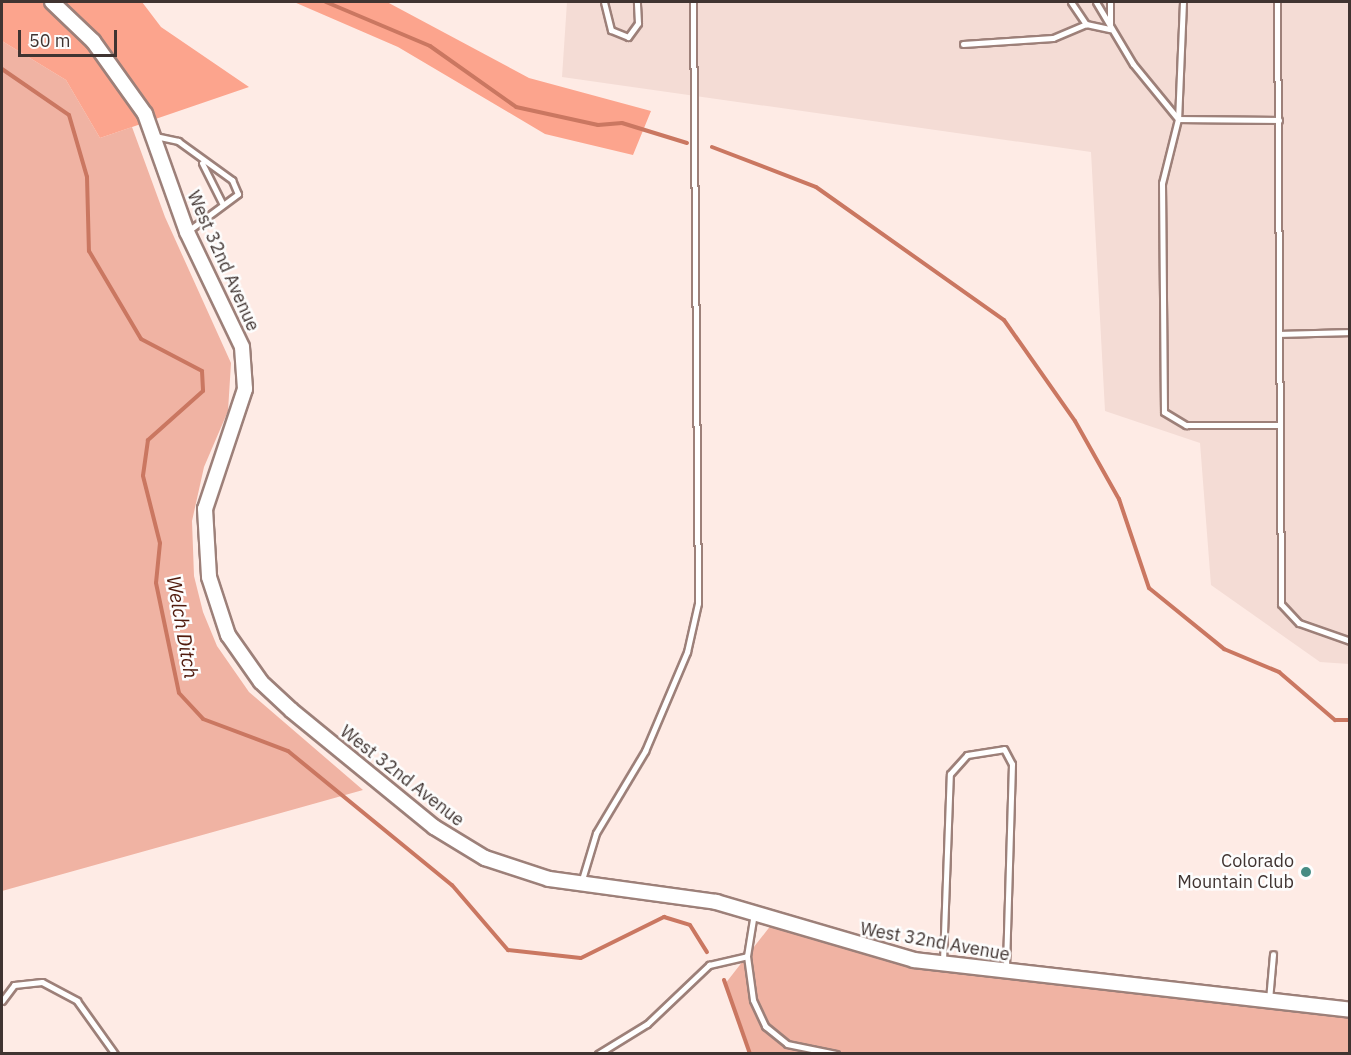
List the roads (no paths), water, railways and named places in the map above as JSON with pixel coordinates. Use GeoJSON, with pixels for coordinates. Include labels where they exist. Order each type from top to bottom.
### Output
{"type":"FeatureCollection","features":[{"type":"Feature","properties":{"kind":"street","name":"West 32nd Avenue"},"geometry":{"type":"LineString","coordinates":[[52,2],[127,84],[154,136],[187,232],[233,324],[246,370],[239,412],[205,509],[209,577],[228,635],[261,682],[291,710],[434,827],[509,868],[581,884],[680,895],[755,911],[869,951],[1006,973],[1350,1011]]}},
{"type":"Feature","properties":{"kind":"lane"},"geometry":{"type":"LineString","coordinates":[[604,2],[611,30],[628,37],[638,23],[638,2]]}},
{"type":"Feature","properties":{"kind":"lane"},"geometry":{"type":"LineString","coordinates":[[581,884],[596,833],[645,751],[687,652],[698,603],[693,2]]}},
{"type":"Feature","properties":{"kind":"lane"},"geometry":{"type":"LineString","coordinates":[[1071,2],[1086,24]]}},
{"type":"Feature","properties":{"kind":"lane"},"geometry":{"type":"LineString","coordinates":[[1096,2],[1110,29],[1178,119]]}},
{"type":"Feature","properties":{"kind":"lane"},"geometry":{"type":"LineString","coordinates":[[1110,2],[1110,29]]}},
{"type":"Feature","properties":{"kind":"lane"},"geometry":{"type":"LineString","coordinates":[[1183,2],[1178,119],[1162,183],[1164,412],[1186,424],[1280,425]]}},
{"type":"Feature","properties":{"kind":"lane"},"geometry":{"type":"LineString","coordinates":[[1277,2],[1281,604],[1299,624],[1350,641]]}},
{"type":"Feature","properties":{"kind":"lane"},"geometry":{"type":"LineString","coordinates":[[963,44],[1053,38],[1086,24],[1110,29]]}},
{"type":"Feature","properties":{"kind":"lane"},"geometry":{"type":"LineString","coordinates":[[1178,119],[1279,120]]}},
{"type":"Feature","properties":{"kind":"lane"},"geometry":{"type":"LineString","coordinates":[[154,136],[178,141],[202,161],[232,180],[238,194],[222,202],[187,232]]}},
{"type":"Feature","properties":{"kind":"lane"},"geometry":{"type":"LineString","coordinates":[[202,161],[222,202]]}},
{"type":"Feature","properties":{"kind":"lane"},"geometry":{"type":"LineString","coordinates":[[1280,334],[1350,332]]}},
{"type":"Feature","properties":{"kind":"lane"},"geometry":{"type":"LineString","coordinates":[[943,964],[950,774],[967,755],[1004,749],[1012,764],[1006,973]]}},
{"type":"Feature","properties":{"kind":"lane"},"geometry":{"type":"LineString","coordinates":[[755,911],[747,956],[753,1000],[765,1026],[787,1044],[836,1053]]}},
{"type":"Feature","properties":{"kind":"lane"},"geometry":{"type":"LineString","coordinates":[[1269,1001],[1273,954]]}},
{"type":"Feature","properties":{"kind":"lane"},"geometry":{"type":"LineString","coordinates":[[598,1053],[647,1024],[709,965],[747,956]]}},
{"type":"Feature","properties":{"kind":"lane"},"geometry":{"type":"LineString","coordinates":[[2,1001],[14,985],[42,982],[77,1001],[115,1053]]}},
{"type":"Feature","properties":{"kind":"waterway"},"geometry":{"type":"LineString","coordinates":[[326,2],[430,46],[516,107],[598,125],[622,123],[687,143]]}},
{"type":"Feature","properties":{"kind":"waterway","name":"Welch Ditch"},"geometry":{"type":"LineString","coordinates":[[2,69],[69,115],[87,177],[89,251],[141,339],[202,371],[203,391],[148,440],[143,476],[160,543],[156,583],[179,693],[203,719],[288,751],[452,885],[508,950],[581,958],[664,917],[690,925],[707,952]]}},
{"type":"Feature","properties":{"kind":"waterway"},"geometry":{"type":"LineString","coordinates":[[712,147],[816,187],[1004,320],[1075,421],[1119,499],[1149,588],[1224,649],[1279,672],[1335,720],[1350,720]]}},
{"type":"Feature","properties":{"kind":"waterway","name":"Welch Ditch"},"geometry":{"type":"LineString","coordinates":[[724,980],[750,1054]]}},
{"type":"Feature","properties":{"kind":"place","name":"Colorado Mountain Club"},"geometry":{"type":"Point","coordinates":[1306,872]}}]}
